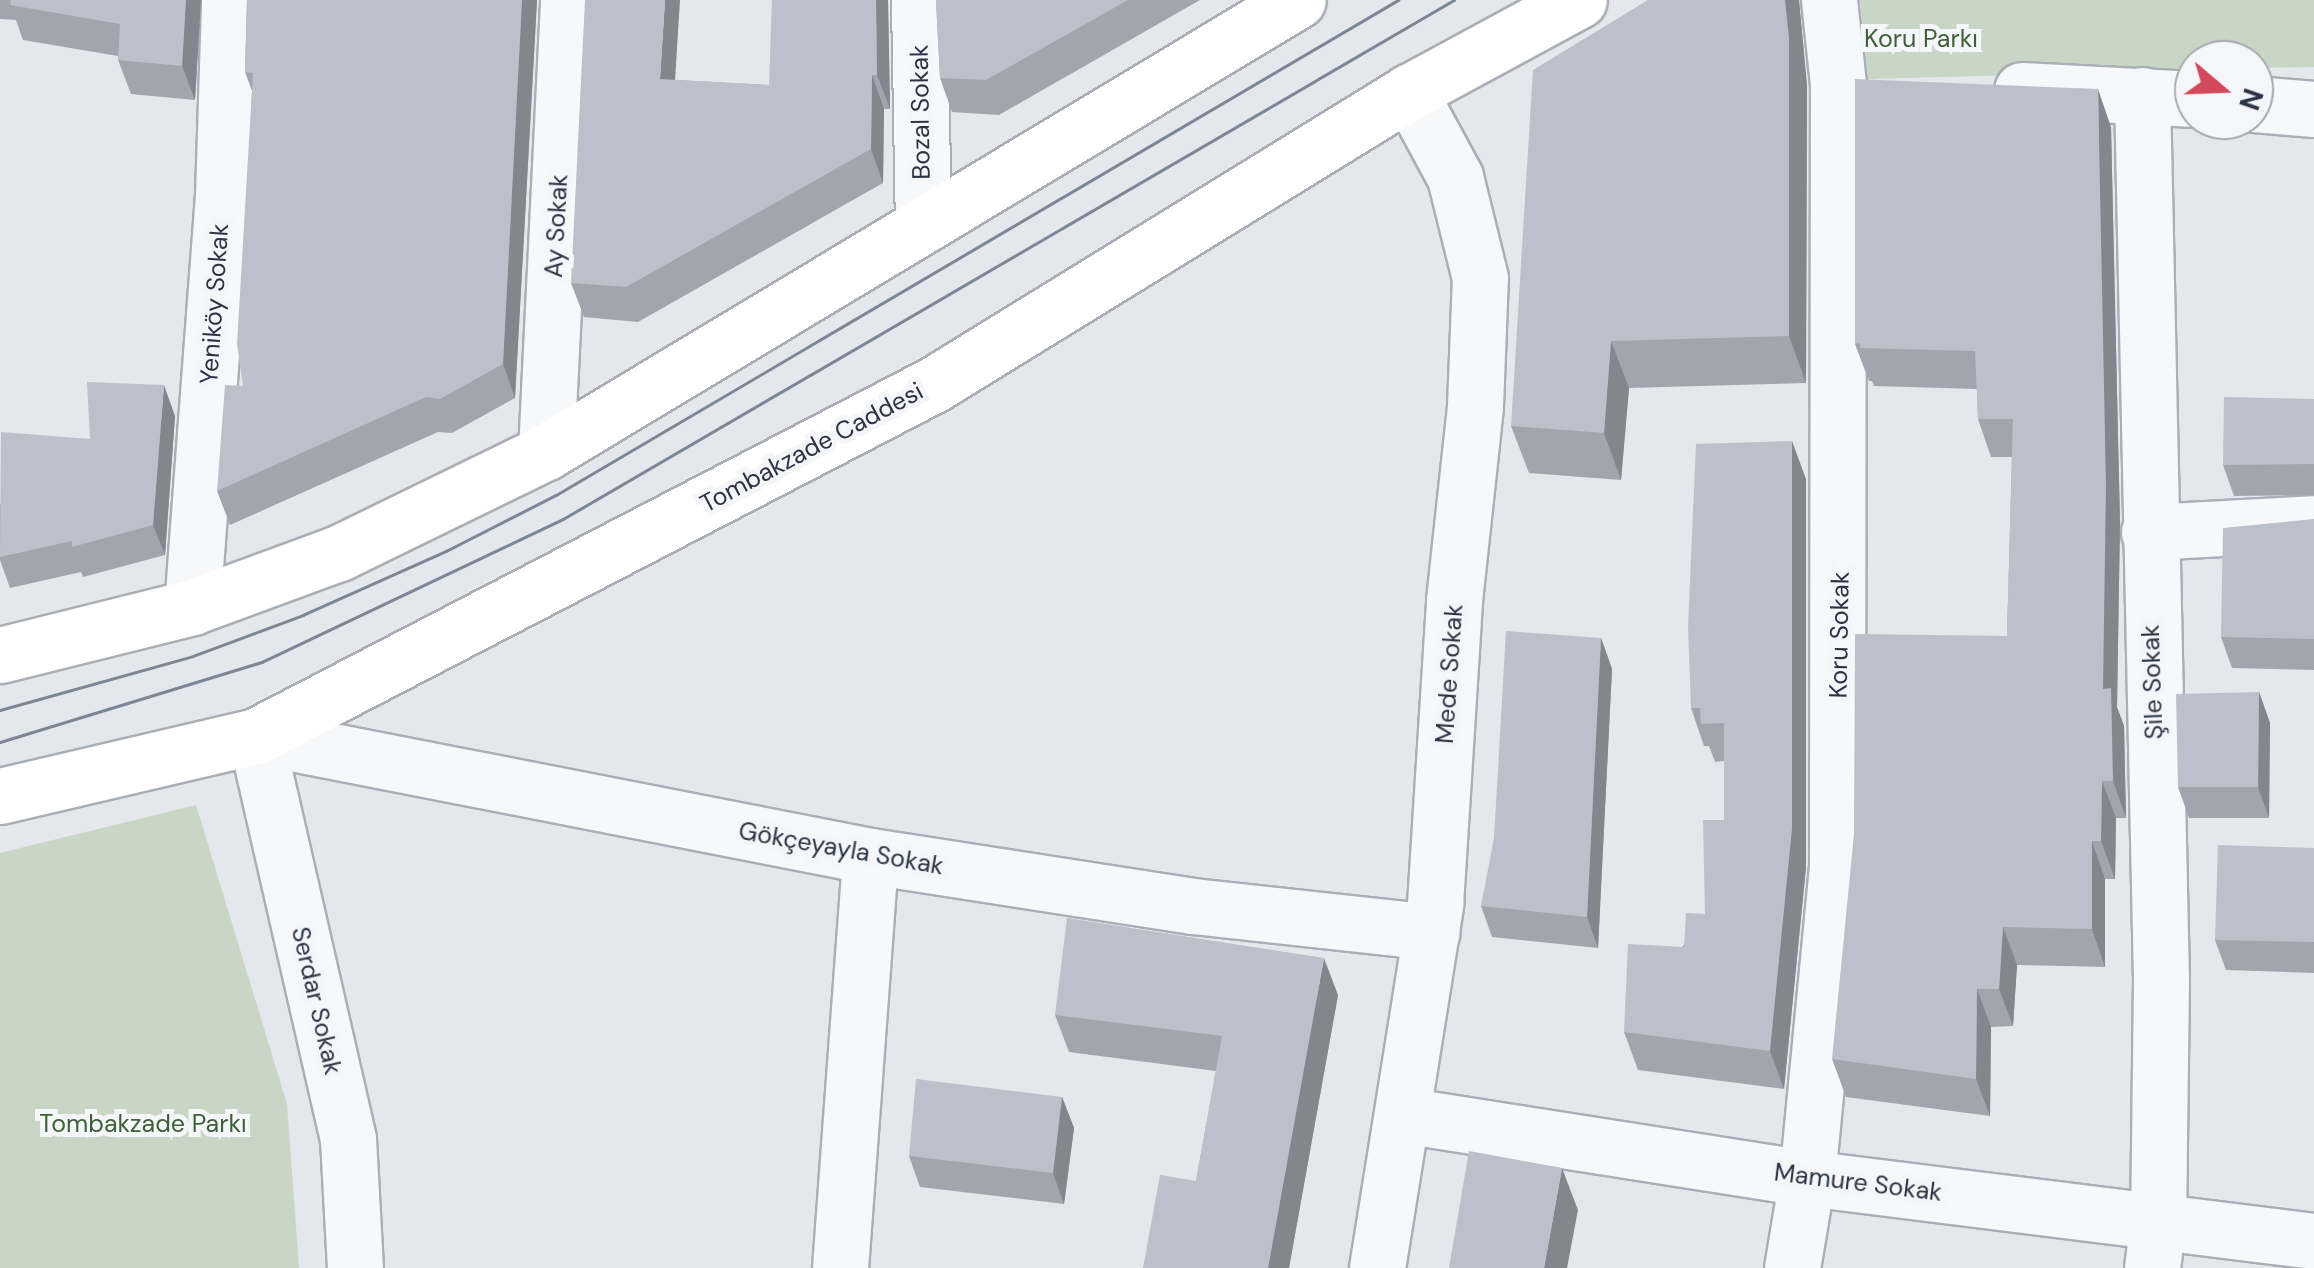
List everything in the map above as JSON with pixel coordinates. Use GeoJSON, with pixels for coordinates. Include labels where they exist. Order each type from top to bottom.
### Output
{"type":"FeatureCollection","features":[{"type":"Feature","properties":{"kind":"main road","name":"Tombakzade Caddesi"},"geometry":{"type":"LineString","coordinates":[[0,796],[256,736],[932,384],[1410,92],[1579,0]]}},
{"type":"Feature","properties":{"kind":"main road"},"geometry":{"type":"LineString","coordinates":[[0,655],[192,607],[338,553],[546,452],[1294,1]]}},
{"type":"Feature","properties":{"kind":"street","name":"Yeniköy Sokak"},"geometry":{"type":"LineString","coordinates":[[192,607],[223,195],[230,0]]}},
{"type":"Feature","properties":{"kind":"street","name":"Ay Sokak"},"geometry":{"type":"LineString","coordinates":[[546,452],[568,0]]}},
{"type":"Feature","properties":{"kind":"street","name":"Bozal Sokak"},"geometry":{"type":"LineString","coordinates":[[918,0],[923,225]]}},
{"type":"Feature","properties":{"kind":"street","name":"Koru Sokak"},"geometry":{"type":"LineString","coordinates":[[1792,1268],[1806,1178],[1838,869],[1838,84],[1829,0]]}},
{"type":"Feature","properties":{"kind":"street"},"geometry":{"type":"LineString","coordinates":[[1838,84],[1895,86]]}},
{"type":"Feature","properties":{"kind":"street"},"geometry":{"type":"LineString","coordinates":[[1971,88],[2168,97]]}},
{"type":"Feature","properties":{"kind":"street","name":"Mede Sokak"},"geometry":{"type":"LineString","coordinates":[[1378,1268],[1432,932],[1454,600],[1475,406],[1480,278],[1454,176],[1410,92]]}},
{"type":"Feature","properties":{"kind":"street","name":"Şile Sokak"},"geometry":{"type":"LineString","coordinates":[[2155,1244],[2161,980],[2149,532],[2168,97]]}},
{"type":"Feature","properties":{"kind":"street"},"geometry":{"type":"LineString","coordinates":[[2274,106],[2314,109]]}},
{"type":"Feature","properties":{"kind":"street"},"geometry":{"type":"LineString","coordinates":[[2149,532],[2314,522]]}},
{"type":"Feature","properties":{"kind":"street","name":"Gökçeyayla Sokak"},"geometry":{"type":"LineString","coordinates":[[256,736],[870,856],[1194,906],[1432,932]]}},
{"type":"Feature","properties":{"kind":"street","name":"Serdar Sokak"},"geometry":{"type":"LineString","coordinates":[[256,736],[348,1139],[355,1268]]}},
{"type":"Feature","properties":{"kind":"street"},"geometry":{"type":"LineString","coordinates":[[840,1268],[870,856]]}},
{"type":"Feature","properties":{"kind":"street","name":"Mamure Sokak"},"geometry":{"type":"LineString","coordinates":[[1403,1115],[1806,1178],[2155,1244],[2314,1240]]}},
{"type":"Feature","properties":{"kind":"green space","name":"Koru Parkı"},"geometry":{"type":"Polygon","coordinates":[[[1860,0],[2314,0],[2314,67],[2274,68],[2274,40],[2174,40],[2174,71],[1868,79],[1860,0]]]}},
{"type":"Feature","properties":{"kind":"green space","name":"Tombakzade Parkı"},"geometry":{"type":"Polygon","coordinates":[[[196,805],[287,1104],[299,1268],[0,1268],[0,853],[196,805]]]}},
{"type":"Feature","properties":{"kind":"building"},"geometry":{"type":"Polygon","coordinates":[[[11,0],[186,0],[182,66],[118,60],[120,24],[10,5],[11,0]]]}},
{"type":"Feature","properties":{"kind":"building"},"geometry":{"type":"Polygon","coordinates":[[[247,0],[522,0],[503,364],[440,399],[426,397],[217,491],[225,385],[243,386],[237,344],[253,73],[245,72],[247,0]]]}},
{"type":"Feature","properties":{"kind":"building"},"geometry":{"type":"Polygon","coordinates":[[[585,0],[665,0],[660,79],[769,85],[772,0],[876,0],[877,75],[872,75],[871,149],[626,287],[571,283],[585,0]]]}},
{"type":"Feature","properties":{"kind":"building"},"geometry":{"type":"Polygon","coordinates":[[[936,0],[1128,0],[986,80],[940,78],[936,0]]]}},
{"type":"Feature","properties":{"kind":"building"},"geometry":{"type":"Polygon","coordinates":[[[1648,0],[1785,0],[1789,38],[1789,336],[1611,341],[1604,433],[1511,426],[1533,70],[1648,0]]]}},
{"type":"Feature","properties":{"kind":"building"},"geometry":{"type":"Polygon","coordinates":[[[1855,79],[2098,89],[2106,485],[2103,689],[2111,688],[2113,781],[2102,781],[2101,841],[2092,841],[2092,929],[2003,927],[1999,989],[1977,989],[1976,1079],[1832,1059],[1854,834],[1855,634],[2007,636],[2013,419],[1978,419],[1975,351],[1860,348],[1860,343],[1855,344],[1855,79]]]}},
{"type":"Feature","properties":{"kind":"building"},"geometry":{"type":"Polygon","coordinates":[[[87,382],[164,385],[153,525],[72,547],[72,541],[0,557],[1,432],[90,439],[87,382]]]}},
{"type":"Feature","properties":{"kind":"building"},"geometry":{"type":"Polygon","coordinates":[[[2224,397],[2314,399],[2314,464],[2223,465],[2224,397]]]}},
{"type":"Feature","properties":{"kind":"building"},"geometry":{"type":"Polygon","coordinates":[[[1792,441],[1792,829],[1770,1051],[1624,1032],[1628,944],[1684,947],[1686,913],[1705,914],[1703,820],[1724,820],[1724,723],[1701,724],[1700,708],[1691,708],[1688,626],[1696,444],[1792,441]]]}},
{"type":"Feature","properties":{"kind":"building"},"geometry":{"type":"Polygon","coordinates":[[[2314,519],[2314,639],[2221,637],[2223,528],[2314,519]]]}},
{"type":"Feature","properties":{"kind":"building"},"geometry":{"type":"Polygon","coordinates":[[[1506,631],[1601,638],[1587,917],[1481,906],[1494,838],[1506,631]]]}},
{"type":"Feature","properties":{"kind":"building"},"geometry":{"type":"Polygon","coordinates":[[[2259,692],[2258,787],[2178,787],[2176,694],[2259,692]]]}},
{"type":"Feature","properties":{"kind":"building"},"geometry":{"type":"Polygon","coordinates":[[[2218,845],[2314,848],[2314,942],[2215,940],[2218,845]]]}},
{"type":"Feature","properties":{"kind":"building"},"geometry":{"type":"Polygon","coordinates":[[[1067,918],[1324,958],[1268,1268],[1143,1268],[1160,1175],[1196,1181],[1222,1036],[1055,1015],[1067,918]]]}},
{"type":"Feature","properties":{"kind":"building"},"geometry":{"type":"Polygon","coordinates":[[[916,1079],[1062,1097],[1053,1173],[909,1156],[916,1079]]]}},
{"type":"Feature","properties":{"kind":"building"},"geometry":{"type":"Polygon","coordinates":[[[1469,1151],[1562,1168],[1544,1268],[1449,1268],[1469,1151]]]}},
{"type":"Feature","properties":{"kind":"tram line"},"geometry":{"type":"LineString","coordinates":[[0,710],[193,656],[303,615],[446,551],[556,495],[1398,0]]}},
{"type":"Feature","properties":{"kind":"tram line"},"geometry":{"type":"LineString","coordinates":[[0,742],[262,662],[563,519],[1454,0]]}}]}
